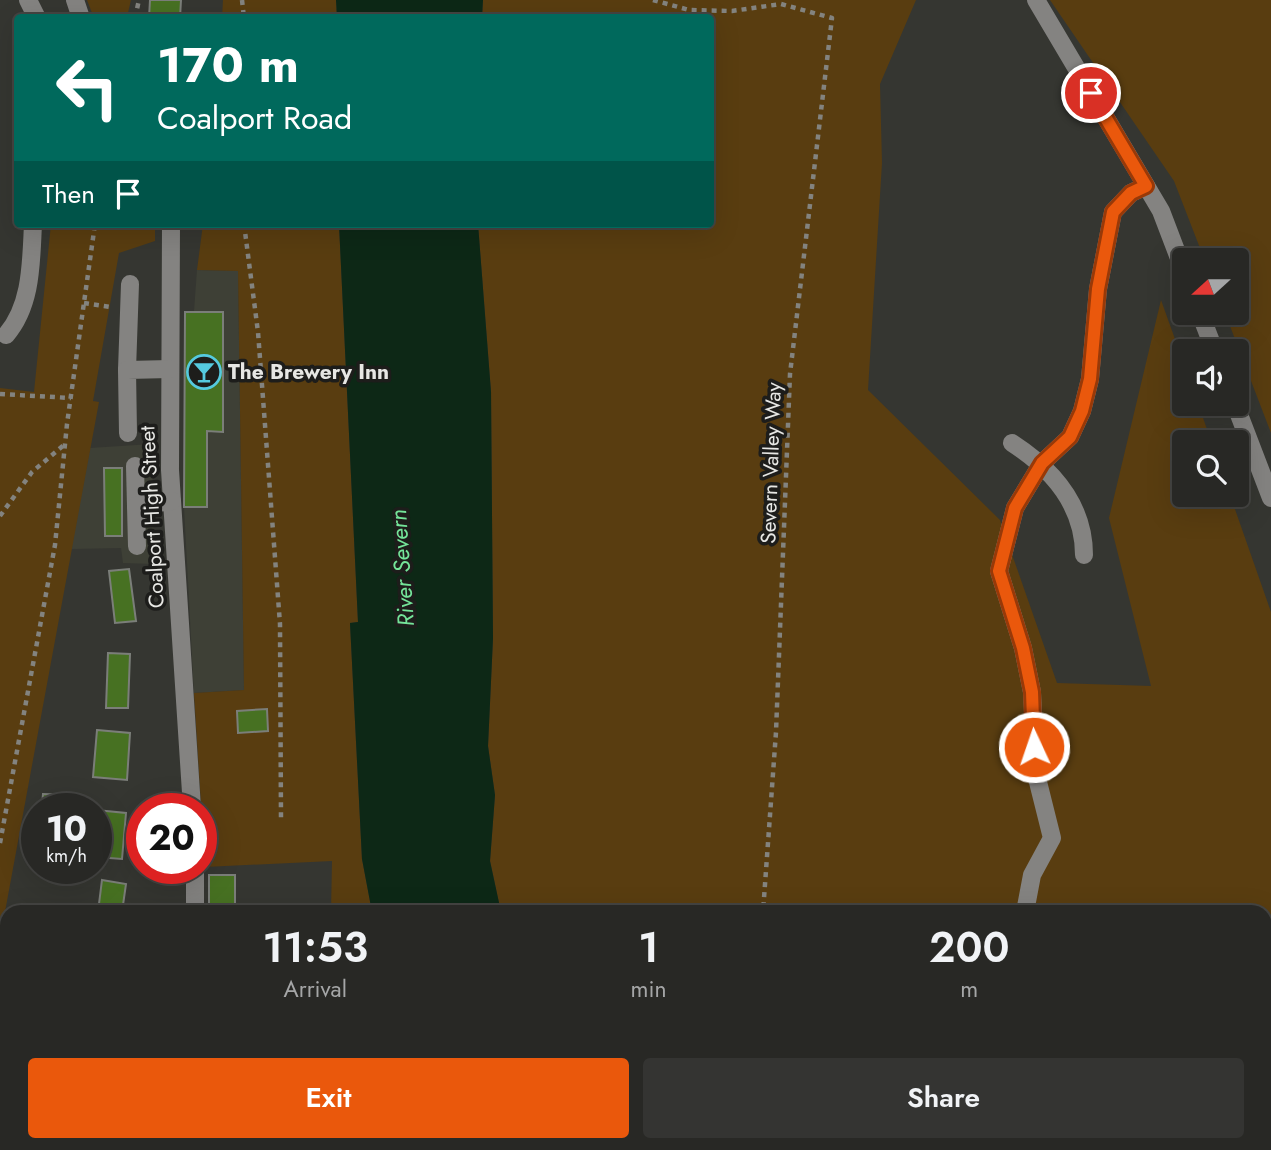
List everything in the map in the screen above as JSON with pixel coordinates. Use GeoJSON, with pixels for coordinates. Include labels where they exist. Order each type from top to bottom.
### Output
{"type":"FeatureCollection","features":[{"type":"Feature","properties":{"kind":"street"},"geometry":{"type":"LineString","coordinates":[[1037,0],[1161,211],[1175,248]]}},
{"type":"Feature","properties":{"kind":"street"},"geometry":{"type":"LineString","coordinates":[[1026,905],[1032,874],[1052,838],[1036,774],[1032,692],[1023,648],[999,571],[1015,508],[1042,463],[1070,437],[1090,379],[1098,289],[1113,212],[1131,193],[1146,186]]}},
{"type":"Feature","properties":{"kind":"street"},"geometry":{"type":"LineString","coordinates":[[6,335],[17,322],[25,301],[33,228]]}},
{"type":"Feature","properties":{"kind":"street","name":"Coalport High Street"},"geometry":{"type":"LineString","coordinates":[[171,228],[172,501],[190,793]]}},
{"type":"Feature","properties":{"kind":"street"},"geometry":{"type":"LineString","coordinates":[[128,433],[130,284]]}},
{"type":"Feature","properties":{"kind":"street"},"geometry":{"type":"LineString","coordinates":[[128,370],[170,369]]}},
{"type":"Feature","properties":{"kind":"street"},"geometry":{"type":"LineString","coordinates":[[1240,416],[1271,498]]}},
{"type":"Feature","properties":{"kind":"street"},"geometry":{"type":"LineString","coordinates":[[1012,443],[1042,463],[1073,506],[1084,531],[1084,555]]}},
{"type":"Feature","properties":{"kind":"street"},"geometry":{"type":"LineString","coordinates":[[135,466],[137,546]]}},
{"type":"Feature","properties":{"kind":"street"},"geometry":{"type":"LineString","coordinates":[[136,506],[172,501]]}},
{"type":"Feature","properties":{"kind":"street"},"geometry":{"type":"LineString","coordinates":[[195,884],[195,905]]}},
{"type":"Feature","properties":{"kind":"path","name":"Severn Valley Way"},"geometry":{"type":"LineString","coordinates":[[653,0],[689,10],[732,11],[781,4],[832,18],[790,374],[776,732],[764,905]]}},
{"type":"Feature","properties":{"kind":"path"},"geometry":{"type":"LineString","coordinates":[[0,844],[54,545],[94,228]]}},
{"type":"Feature","properties":{"kind":"path"},"geometry":{"type":"LineString","coordinates":[[245,228],[258,331],[280,624],[281,819]]}},
{"type":"Feature","properties":{"kind":"path"},"geometry":{"type":"LineString","coordinates":[[0,394],[71,398]]}},
{"type":"Feature","properties":{"kind":"path"},"geometry":{"type":"LineString","coordinates":[[0,516],[32,472],[65,444]]}},
{"type":"Feature","properties":{"kind":"shaded area"},"geometry":{"type":"Polygon","coordinates":[[[87,0],[131,0],[128,14],[92,14],[87,0]]]}},
{"type":"Feature","properties":{"kind":"shaded area"},"geometry":{"type":"Polygon","coordinates":[[[223,0],[336,0],[337,14],[222,14],[223,0]]]}},
{"type":"Feature","properties":{"kind":"shaded area"},"geometry":{"type":"Polygon","coordinates":[[[483,0],[916,0],[880,84],[882,163],[868,390],[1000,520],[1057,683],[1151,686],[1109,518],[1161,300],[1175,339],[1172,339],[1172,416],[1202,416],[1207,430],[1172,430],[1172,507],[1234,507],[1271,612],[1271,905],[499,905],[490,861],[495,795],[488,746],[493,638],[491,392],[478,228],[714,228],[714,14],[482,14],[483,0]]]}},
{"type":"Feature","properties":{"kind":"shaded area"},"geometry":{"type":"Polygon","coordinates":[[[1050,0],[1271,0],[1271,433],[1249,376],[1249,339],[1235,339],[1230,326],[1250,326],[1250,248],[1200,248],[1174,181],[1050,0]]]}},
{"type":"Feature","properties":{"kind":"shaded area"},"geometry":{"type":"Polygon","coordinates":[[[51,228],[155,228],[155,241],[119,253],[93,401],[99,402],[27,793],[21,793],[21,825],[6,905],[0,905],[0,388],[34,392],[51,228]]]}},
{"type":"Feature","properties":{"kind":"shaded area"},"geometry":{"type":"Polygon","coordinates":[[[202,228],[339,228],[358,622],[350,623],[362,859],[371,905],[331,905],[332,861],[217,866],[217,793],[200,793],[194,693],[244,690],[238,271],[197,270],[202,228]]]}},
{"type":"Feature","properties":{"kind":"shaded area"},"geometry":{"type":"Polygon","coordinates":[[[197,270],[238,271],[244,690],[194,693],[184,507],[185,312],[194,311],[197,270]]]}},
{"type":"Feature","properties":{"kind":"shaded area"},"geometry":{"type":"Polygon","coordinates":[[[152,444],[154,564],[123,563],[121,548],[71,549],[90,448],[152,444]]]}},
{"type":"Feature","properties":{"kind":"water"},"geometry":{"type":"Polygon","coordinates":[[[336,0],[483,0],[482,14],[337,14],[336,0]]]}},
{"type":"Feature","properties":{"kind":"water","name":"River Severn"},"geometry":{"type":"Polygon","coordinates":[[[339,228],[478,228],[491,392],[493,638],[488,746],[495,795],[490,861],[499,905],[371,905],[362,859],[350,623],[358,622],[339,228]]]}},
{"type":"Feature","properties":{"kind":"building"},"geometry":{"type":"Polygon","coordinates":[[[150,0],[181,0],[180,14],[149,14],[150,0]]]}},
{"type":"Feature","properties":{"kind":"building","name":"The Brewery Inn"},"geometry":{"type":"Polygon","coordinates":[[[185,312],[223,312],[223,432],[207,431],[207,507],[184,507],[185,312]]]}},
{"type":"Feature","properties":{"kind":"building"},"geometry":{"type":"Polygon","coordinates":[[[104,468],[122,468],[122,536],[105,536],[104,468]]]}},
{"type":"Feature","properties":{"kind":"building"},"geometry":{"type":"Polygon","coordinates":[[[129,569],[136,621],[115,623],[109,571],[129,569]]]}},
{"type":"Feature","properties":{"kind":"building"},"geometry":{"type":"Polygon","coordinates":[[[108,653],[130,654],[128,708],[106,708],[108,653]]]}},
{"type":"Feature","properties":{"kind":"building"},"geometry":{"type":"Polygon","coordinates":[[[267,709],[268,731],[238,733],[237,711],[267,709]]]}},
{"type":"Feature","properties":{"kind":"building"},"geometry":{"type":"Polygon","coordinates":[[[97,730],[130,733],[127,780],[93,777],[97,730]]]}},
{"type":"Feature","properties":{"kind":"building"},"geometry":{"type":"Polygon","coordinates":[[[112,812],[126,813],[122,859],[112,858],[112,812]]]}},
{"type":"Feature","properties":{"kind":"building"},"geometry":{"type":"Polygon","coordinates":[[[217,875],[235,875],[235,905],[209,905],[209,884],[217,884],[217,875]]]}},
{"type":"Feature","properties":{"kind":"building"},"geometry":{"type":"Polygon","coordinates":[[[112,882],[126,884],[123,905],[99,905],[102,884],[112,884],[112,882]]]}},
{"type":"Feature","properties":{"kind":"place","name":"The Brewery Inn"},"geometry":{"type":"Point","coordinates":[204,372]}},
{"type":"Feature","properties":{"kind":"route"},"geometry":{"type":"LineString","coordinates":[[1034,747],[1032,692],[1023,648],[999,571],[1015,508],[1042,463],[1070,437],[1082,411],[1090,379],[1098,289],[1113,212],[1131,193],[1146,186],[1091,93]]}}]}
